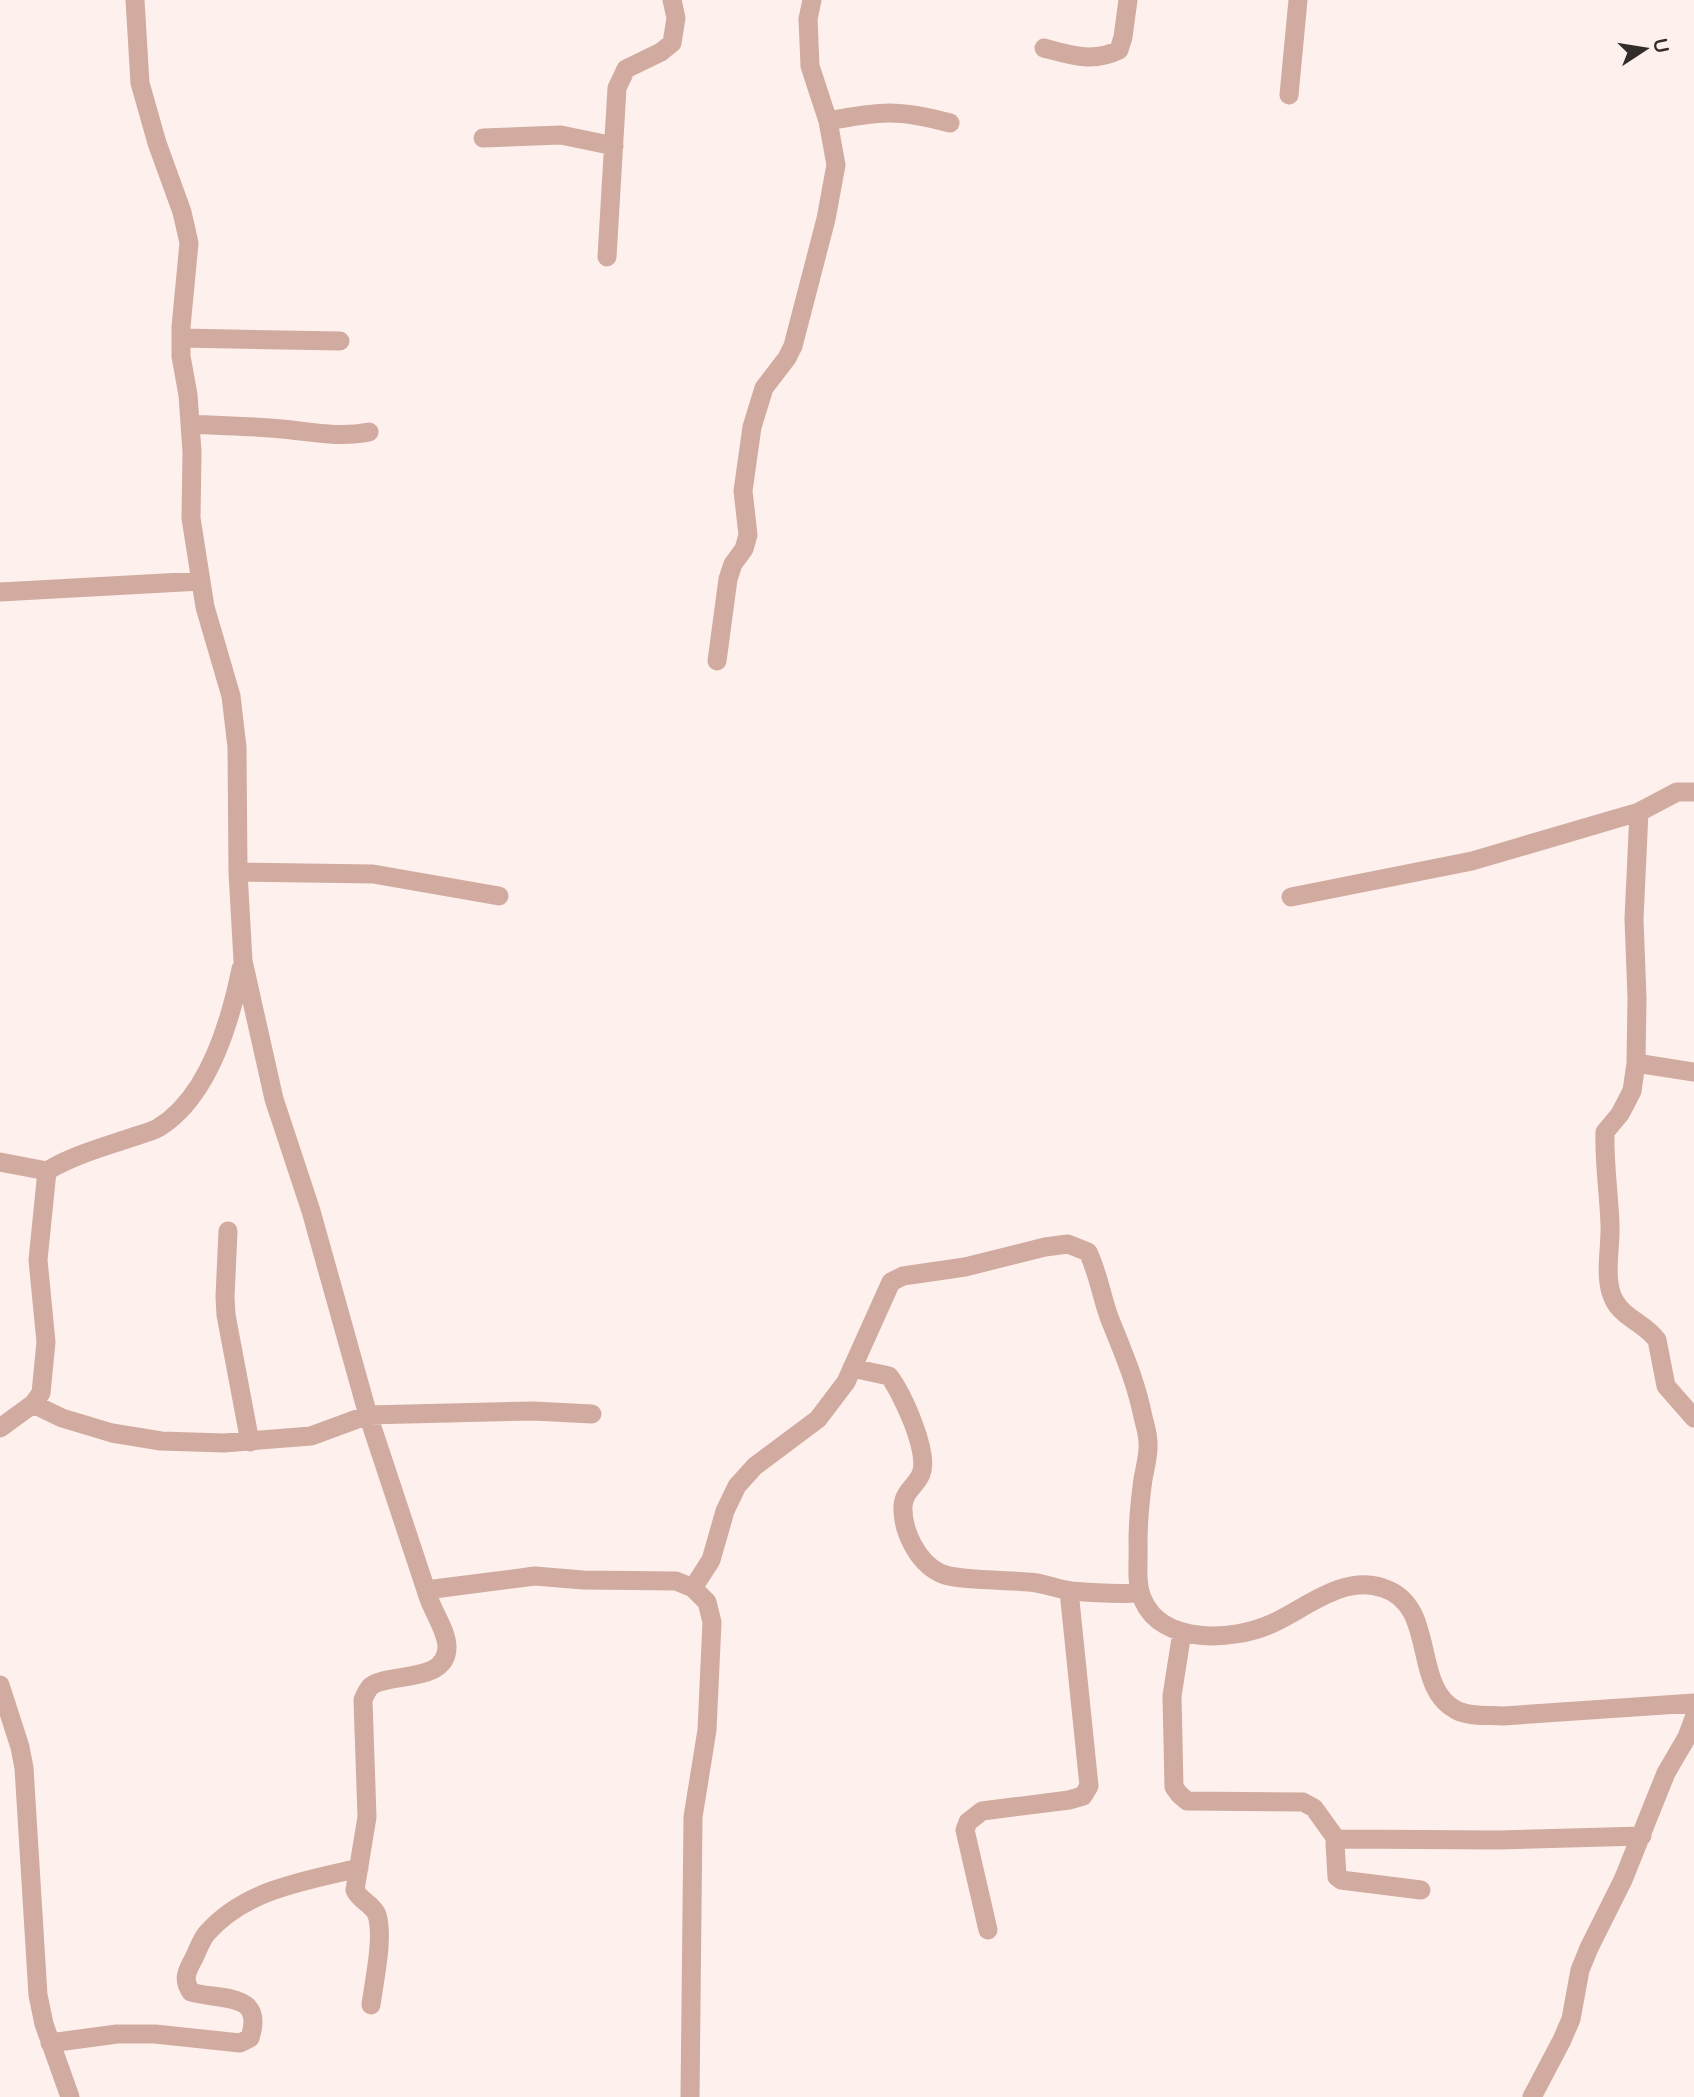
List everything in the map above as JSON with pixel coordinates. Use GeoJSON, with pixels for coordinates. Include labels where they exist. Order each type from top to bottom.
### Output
{"type":"FeatureCollection","features":[{"type":"Feature","properties":{"kind":"street"},"geometry":{"type":"LineString","coordinates":[[135,0],[140,83],[190,243],[181,338],[192,452],[191,518],[216,652],[231,696],[237,747],[238,873],[243,961],[274,1099],[311,1210],[368,1415],[433,1612],[445,1635],[447,1646],[444,1659],[435,1667],[416,1676],[375,1684],[367,1691],[363,1700],[366,1817],[356,1894],[375,1911],[378,1926],[371,2005]]}},
{"type":"Feature","properties":{"kind":"street"},"geometry":{"type":"LineString","coordinates":[[607,257],[617,88],[626,69],[661,52],[672,43],[676,18],[672,0]]}},
{"type":"Feature","properties":{"kind":"street"},"geometry":{"type":"LineString","coordinates":[[717,661],[728,579],[748,535],[743,491],[752,427],[764,388],[793,346],[831,200],[836,165],[828,121],[810,66],[808,19],[812,0]]}},
{"type":"Feature","properties":{"kind":"street"},"geometry":{"type":"LineString","coordinates":[[1044,48],[1085,58],[1108,56],[1119,50],[1124,37],[1128,0]]}},
{"type":"Feature","properties":{"kind":"street"},"geometry":{"type":"LineString","coordinates":[[1289,95],[1298,0]]}},
{"type":"Feature","properties":{"kind":"street"},"geometry":{"type":"LineString","coordinates":[[828,121],[880,112],[898,112],[950,123]]}},
{"type":"Feature","properties":{"kind":"street"},"geometry":{"type":"LineString","coordinates":[[483,138],[561,135],[614,146]]}},
{"type":"Feature","properties":{"kind":"street"},"geometry":{"type":"LineString","coordinates":[[181,338],[340,341]]}},
{"type":"Feature","properties":{"kind":"street"},"geometry":{"type":"LineString","coordinates":[[190,424],[351,436],[369,432]]}},
{"type":"Feature","properties":{"kind":"street"},"geometry":{"type":"LineString","coordinates":[[0,592],[201,581]]}},
{"type":"Feature","properties":{"kind":"street"},"geometry":{"type":"LineString","coordinates":[[1291,897],[1472,861],[1639,812],[1677,792],[1694,792]]}},
{"type":"Feature","properties":{"kind":"street"},"geometry":{"type":"LineString","coordinates":[[1639,812],[1634,919],[1636,1063],[1632,1091],[1620,1114],[1605,1132],[1610,1227],[1609,1281],[1618,1307],[1657,1340],[1666,1386],[1694,1418]]}},
{"type":"Feature","properties":{"kind":"street"},"geometry":{"type":"LineString","coordinates":[[238,873],[373,874],[499,896]]}},
{"type":"Feature","properties":{"kind":"street"},"geometry":{"type":"LineString","coordinates":[[0,1162],[47,1171],[66,1160],[157,1128],[181,1109],[203,1079],[220,1043],[234,1003],[243,961]]}},
{"type":"Feature","properties":{"kind":"street"},"geometry":{"type":"LineString","coordinates":[[1636,1063],[1694,1072]]}},
{"type":"Feature","properties":{"kind":"street"},"geometry":{"type":"LineString","coordinates":[[0,1428],[33,1404],[41,1392],[46,1342],[38,1260],[47,1171]]}},
{"type":"Feature","properties":{"kind":"street"},"geometry":{"type":"LineString","coordinates":[[229,1231],[226,1315],[250,1442]]}},
{"type":"Feature","properties":{"kind":"street"},"geometry":{"type":"LineString","coordinates":[[693,1588],[712,1560],[725,1511],[737,1486],[755,1466],[818,1419],[846,1382],[891,1282],[903,1276],[965,1267],[1068,1244],[1088,1252],[1097,1271],[1109,1315],[1139,1394],[1148,1443],[1138,1523],[1138,1586],[1151,1616],[1182,1632],[1206,1635],[1248,1632],[1269,1625],[1338,1589],[1380,1586],[1394,1591],[1416,1620],[1433,1684],[1455,1710],[1503,1716],[1694,1703]]}},
{"type":"Feature","properties":{"kind":"street"},"geometry":{"type":"LineString","coordinates":[[852,1367],[889,1376],[896,1385],[919,1439],[923,1468],[920,1477],[904,1498],[907,1533],[920,1557],[940,1573],[1034,1582],[1069,1591],[1140,1593]]}},
{"type":"Feature","properties":{"kind":"street"},"geometry":{"type":"LineString","coordinates":[[33,1404],[62,1418],[112,1433],[161,1441],[250,1442],[311,1436],[368,1415],[456,1415],[533,1410],[592,1414]]}},
{"type":"Feature","properties":{"kind":"street"},"geometry":{"type":"LineString","coordinates":[[426,1590],[535,1576],[583,1580],[676,1581],[693,1588],[707,1602],[712,1622],[707,1730],[693,1816],[690,2097]]}},
{"type":"Feature","properties":{"kind":"street"},"geometry":{"type":"LineString","coordinates":[[988,1930],[965,1830],[968,1822],[982,1811],[1083,1796],[1089,1786],[1069,1591]]}},
{"type":"Feature","properties":{"kind":"street"},"geometry":{"type":"LineString","coordinates":[[1182,1632],[1172,1696],[1174,1787],[1179,1794],[1187,1801],[1303,1802],[1314,1808],[1337,1840]]}},
{"type":"Feature","properties":{"kind":"street"},"geometry":{"type":"LineString","coordinates":[[0,1685],[20,1747],[24,1769],[38,1995],[50,2043],[70,2097]]}},
{"type":"Feature","properties":{"kind":"street"},"geometry":{"type":"LineString","coordinates":[[1532,2097],[1570,2019],[1580,1970],[1642,1836],[1667,1773],[1693,1725]]}},
{"type":"Feature","properties":{"kind":"street"},"geometry":{"type":"LineString","coordinates":[[1337,1840],[1498,1840],[1642,1836]]}},
{"type":"Feature","properties":{"kind":"street"},"geometry":{"type":"LineString","coordinates":[[1337,1840],[1337,1877],[1341,1880],[1421,1890]]}},
{"type":"Feature","properties":{"kind":"street"},"geometry":{"type":"LineString","coordinates":[[50,2043],[117,2034],[155,2034],[240,2043],[250,2038],[252,2015],[247,2005],[238,2000],[191,1992],[186,1985],[186,1974],[205,1934],[243,1903],[276,1888],[359,1868]]}}]}
